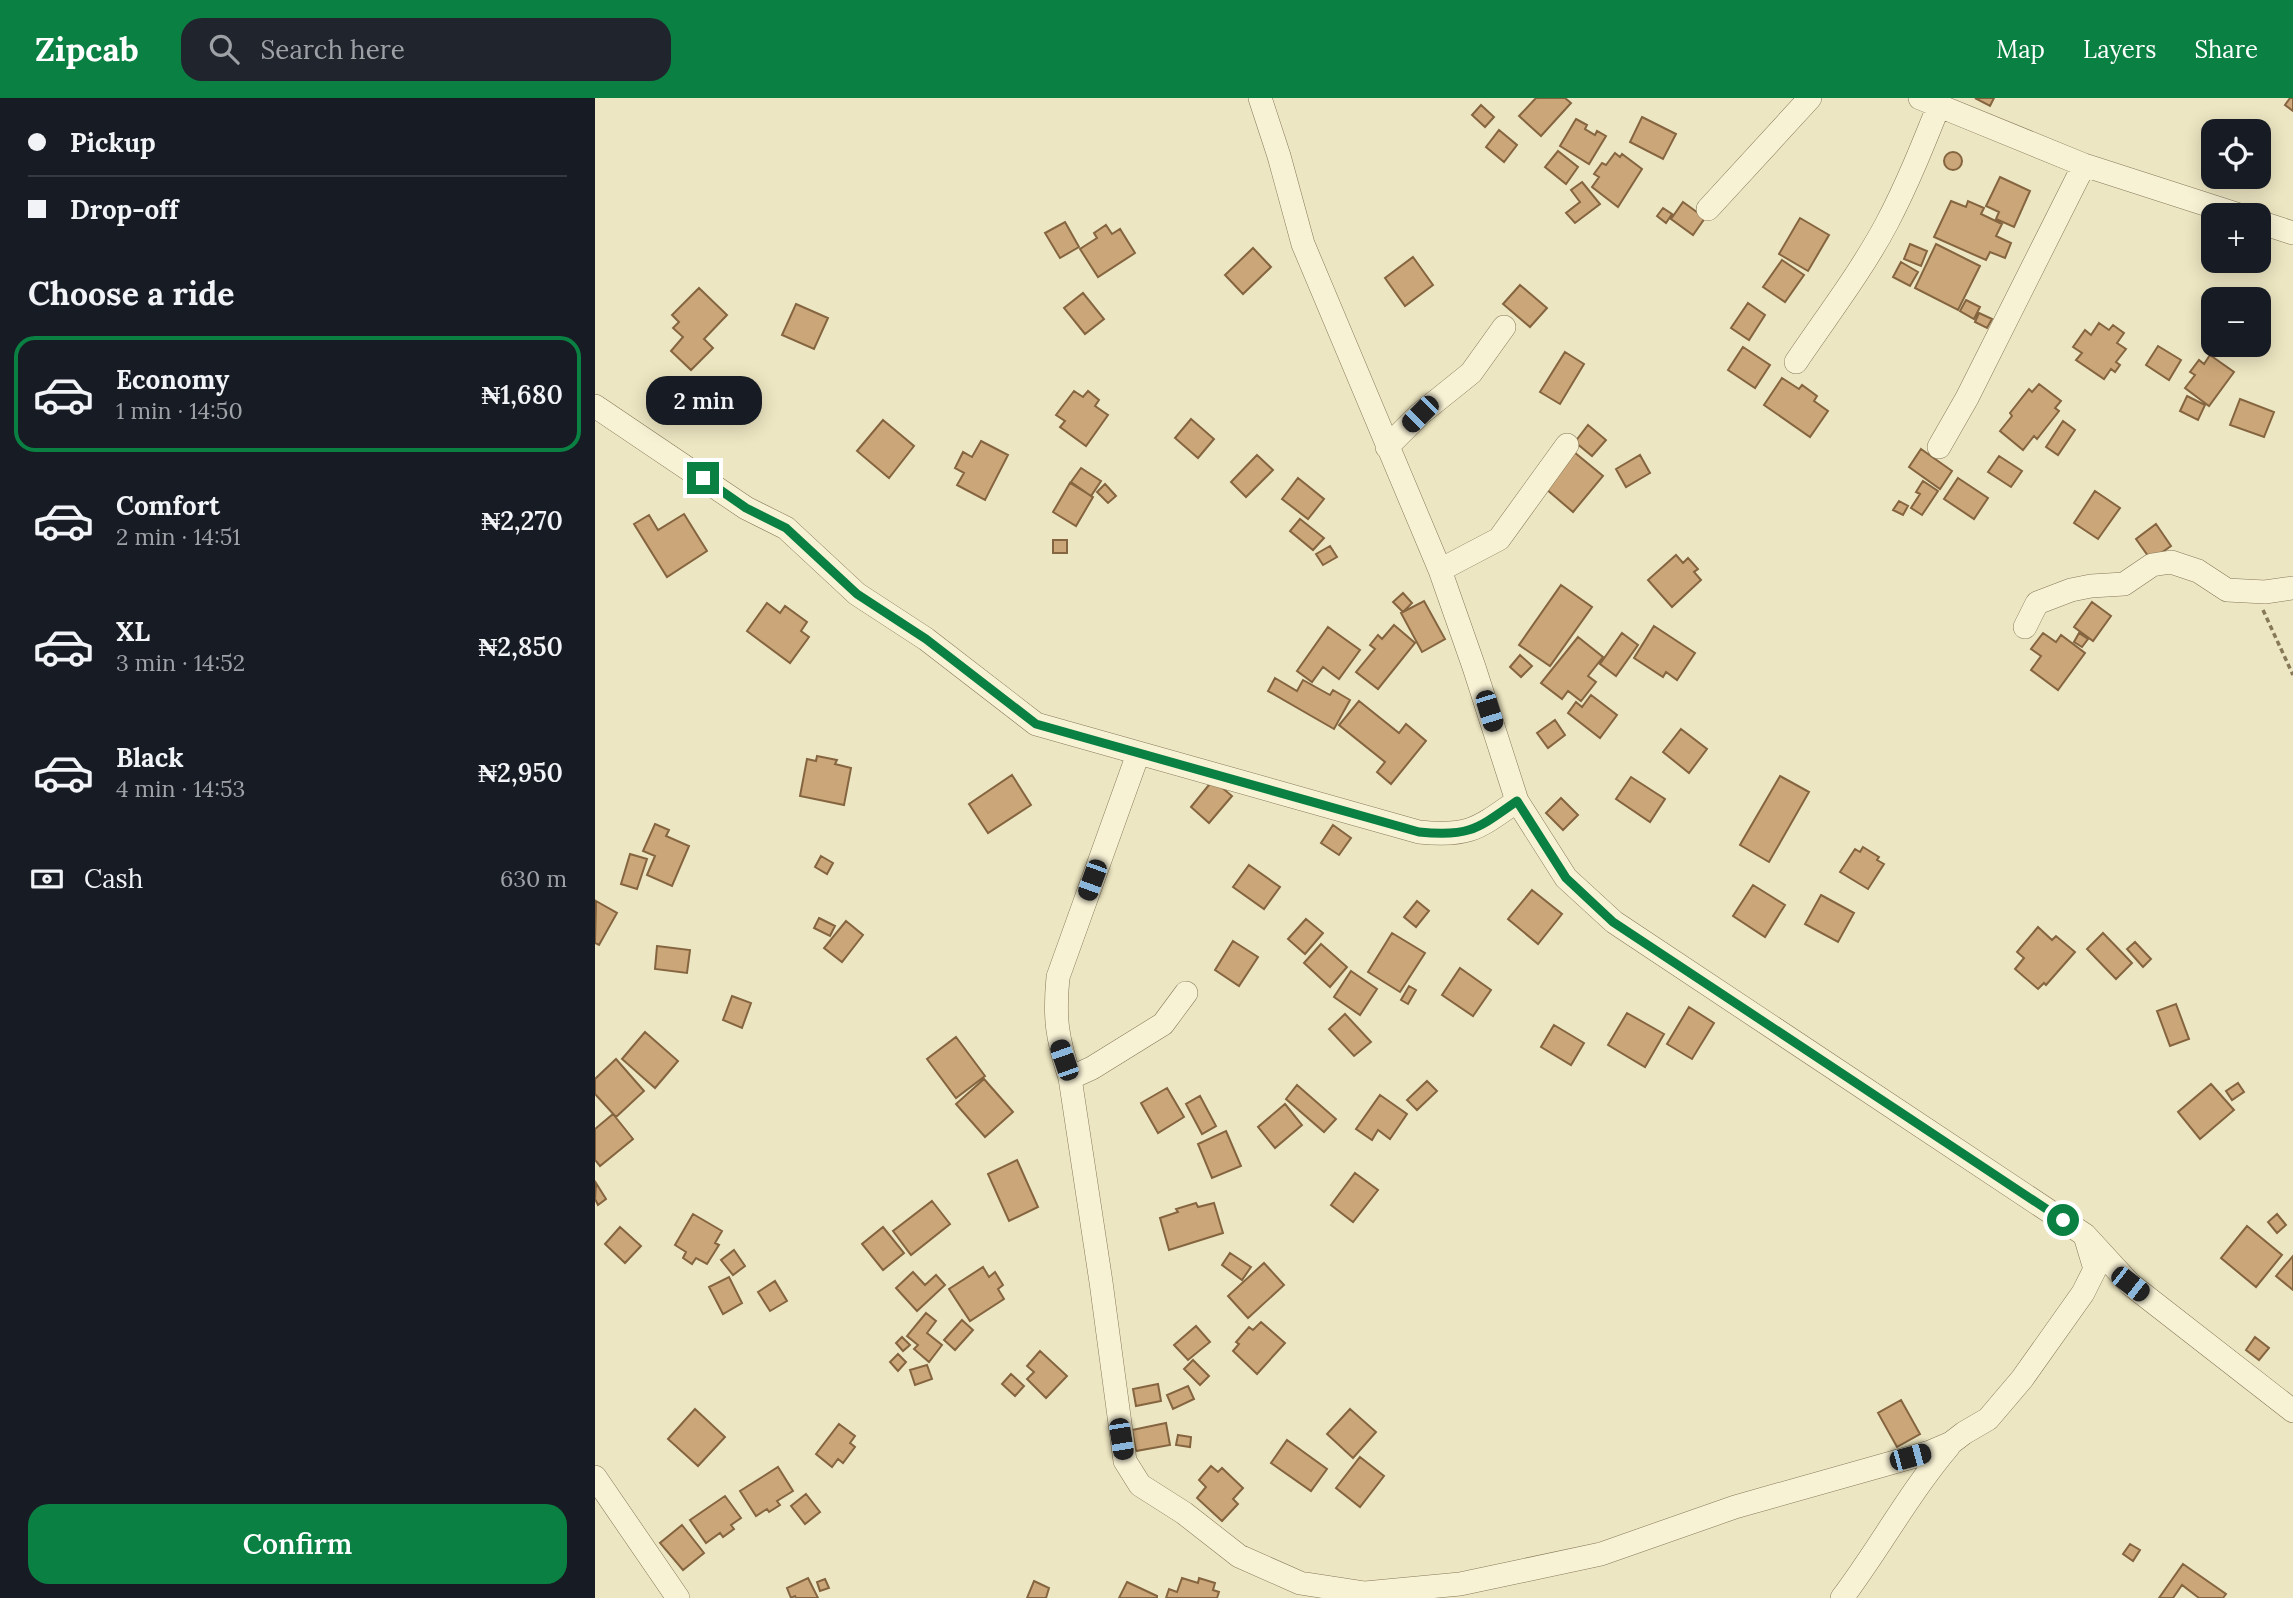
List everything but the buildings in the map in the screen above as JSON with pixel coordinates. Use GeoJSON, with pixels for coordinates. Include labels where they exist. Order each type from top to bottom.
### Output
{"type":"FeatureCollection","features":[{"type":"Feature","properties":{"kind":"street"},"geometry":{"type":"LineString","coordinates":[[1260,98],[1303,244],[1440,570],[1517,801],[1566,878],[1613,922],[2085,1235],[2130,1284],[2293,1411]]}},
{"type":"Feature","properties":{"kind":"street"},"geometry":{"type":"LineString","coordinates":[[1708,209],[1810,98]]}},
{"type":"Feature","properties":{"kind":"street"},"geometry":{"type":"LineString","coordinates":[[1796,362],[1862,266],[1886,224],[1914,167],[1929,101],[2084,165],[2202,203]]}},
{"type":"Feature","properties":{"kind":"street"},"geometry":{"type":"LineString","coordinates":[[1939,447],[1967,398],[2084,165]]}},
{"type":"Feature","properties":{"kind":"street"},"geometry":{"type":"LineString","coordinates":[[2271,226],[2293,233]]}},
{"type":"Feature","properties":{"kind":"street"},"geometry":{"type":"LineString","coordinates":[[1387,447],[1420,414],[1471,373],[1504,327]]}},
{"type":"Feature","properties":{"kind":"street"},"geometry":{"type":"LineString","coordinates":[[595,406],[746,508],[786,528],[857,594],[926,639],[1036,724],[1419,832],[1450,835],[1480,827],[1517,801]]}},
{"type":"Feature","properties":{"kind":"street"},"geometry":{"type":"LineString","coordinates":[[1440,570],[1499,539],[1567,445]]}},
{"type":"Feature","properties":{"kind":"street"},"geometry":{"type":"LineString","coordinates":[[2025,627],[2037,603],[2081,588],[2124,584],[2152,565],[2171,562],[2198,571],[2227,590],[2256,592],[2293,588]]}},
{"type":"Feature","properties":{"kind":"street"},"geometry":{"type":"LineString","coordinates":[[1137,754],[1058,977],[1055,1006],[1058,1043],[1070,1078],[1125,1461],[1140,1485],[1184,1513],[1239,1556],[1300,1583],[1365,1593],[1460,1584],[1601,1554],[1735,1507],[1930,1452],[1951,1443]]}},
{"type":"Feature","properties":{"kind":"street"},"geometry":{"type":"LineString","coordinates":[[1070,1078],[1092,1068],[1163,1024],[1186,993]]}},
{"type":"Feature","properties":{"kind":"street"},"geometry":{"type":"LineString","coordinates":[[1842,1598],[1927,1472],[1951,1443],[1988,1419],[2022,1379],[2083,1293],[2095,1269],[2085,1235]]}},
{"type":"Feature","properties":{"kind":"street"},"geometry":{"type":"LineString","coordinates":[[2083,1293],[2095,1281],[2130,1284]]}},
{"type":"Feature","properties":{"kind":"street"},"geometry":{"type":"LineString","coordinates":[[595,1477],[678,1598]]}},
{"type":"Feature","properties":{"kind":"path"},"geometry":{"type":"LineString","coordinates":[[2256,592],[2293,676]]}},
{"type":"Feature","properties":{"kind":"route"},"geometry":{"type":"LineString","coordinates":[[703,478],[746,508],[786,528],[857,594],[926,639],[1036,724],[1419,832],[1450,835],[1480,827],[1517,801],[1566,878],[1613,922],[2063,1220]]}}]}
